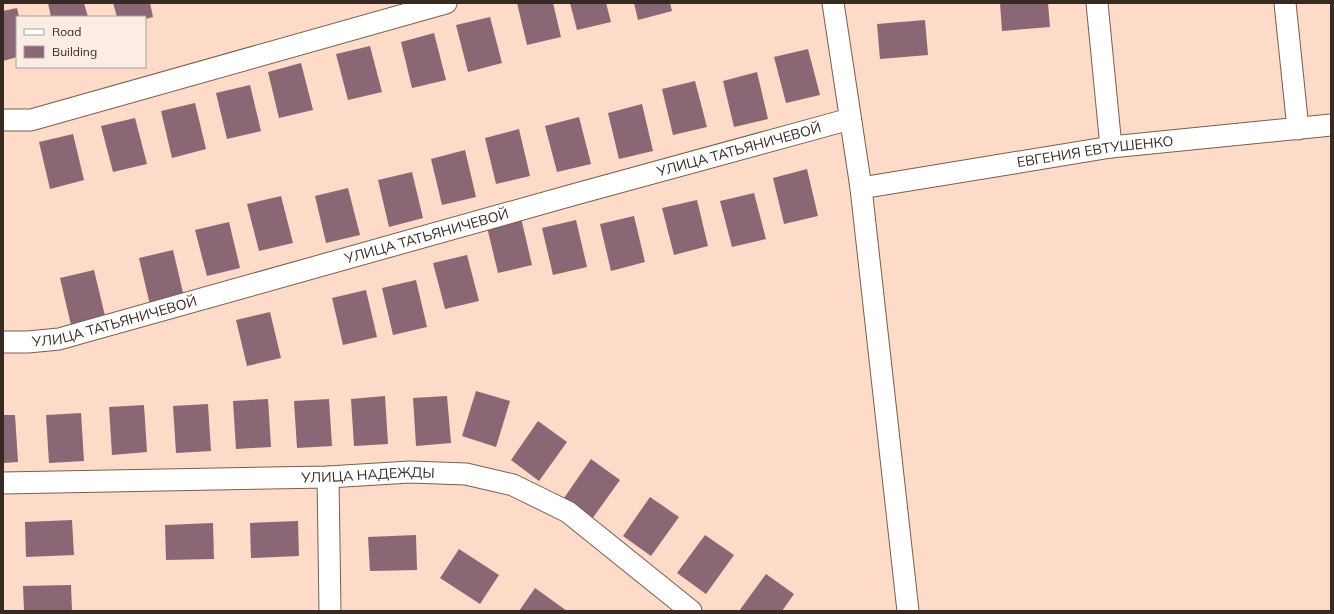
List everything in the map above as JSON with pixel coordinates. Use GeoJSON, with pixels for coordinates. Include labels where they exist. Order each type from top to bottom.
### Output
{"type":"FeatureCollection","features":[{"type":"Feature","properties":{"kind":"street"},"geometry":{"type":"LineString","coordinates":[[3,120],[31,120],[446,3]]}},
{"type":"Feature","properties":{"kind":"street"},"geometry":{"type":"LineString","coordinates":[[833,3],[861,188],[908,611]]}},
{"type":"Feature","properties":{"kind":"street"},"geometry":{"type":"LineString","coordinates":[[1097,3],[1111,147]]}},
{"type":"Feature","properties":{"kind":"street"},"geometry":{"type":"LineString","coordinates":[[1285,3],[1298,129]]}},
{"type":"Feature","properties":{"kind":"street","name":"УЛИЦА ТАТЬЯНИЧЕВОЙ"},"geometry":{"type":"LineString","coordinates":[[3,342],[28,342],[59,339],[568,196],[850,120]]}},
{"type":"Feature","properties":{"kind":"street","name":"ЕВГЕНИЯ ЕВТУШЕНКО"},"geometry":{"type":"LineString","coordinates":[[861,188],[1111,147],[1331,125]]}},
{"type":"Feature","properties":{"kind":"street","name":"УЛИЦА НАДЕЖДЫ"},"geometry":{"type":"LineString","coordinates":[[3,483],[328,477],[410,472],[466,474],[513,485],[568,512],[691,611]]}},
{"type":"Feature","properties":{"kind":"street"},"geometry":{"type":"LineString","coordinates":[[328,477],[330,611]]}},
{"type":"Feature","properties":{"kind":"building"},"geometry":{"type":"Polygon","coordinates":[[[48,3],[84,3],[88,16],[51,16],[48,3]]]}},
{"type":"Feature","properties":{"kind":"building"},"geometry":{"type":"Polygon","coordinates":[[[113,3],[150,3],[153,17],[146,19],[146,16],[117,16],[113,3]]]}},
{"type":"Feature","properties":{"kind":"building"},"geometry":{"type":"Polygon","coordinates":[[[517,3],[553,3],[561,37],[527,45],[517,3]]]}},
{"type":"Feature","properties":{"kind":"building"},"geometry":{"type":"Polygon","coordinates":[[[570,3],[606,3],[611,22],[577,30],[570,3]]]}},
{"type":"Feature","properties":{"kind":"building"},"geometry":{"type":"Polygon","coordinates":[[[634,3],[670,3],[672,11],[638,20],[634,3]]]}},
{"type":"Feature","properties":{"kind":"building"},"geometry":{"type":"Polygon","coordinates":[[[1000,3],[1048,3],[1050,27],[1002,31],[1000,3]]]}},
{"type":"Feature","properties":{"kind":"building"},"geometry":{"type":"Polygon","coordinates":[[[17,8],[19,16],[16,16],[16,57],[3,61],[3,11],[17,8]]]}},
{"type":"Feature","properties":{"kind":"building"},"geometry":{"type":"Polygon","coordinates":[[[490,17],[502,63],[468,72],[456,25],[490,17]]]}},
{"type":"Feature","properties":{"kind":"building"},"geometry":{"type":"Polygon","coordinates":[[[925,20],[928,55],[880,59],[877,24],[925,20]]]}},
{"type":"Feature","properties":{"kind":"building"},"geometry":{"type":"Polygon","coordinates":[[[434,33],[446,80],[412,88],[401,42],[434,33]]]}},
{"type":"Feature","properties":{"kind":"building"},"geometry":{"type":"Polygon","coordinates":[[[370,46],[382,92],[348,100],[336,54],[370,46]]]}},
{"type":"Feature","properties":{"kind":"building"},"geometry":{"type":"Polygon","coordinates":[[[808,49],[820,95],[786,103],[774,57],[808,49]]]}},
{"type":"Feature","properties":{"kind":"building"},"geometry":{"type":"Polygon","coordinates":[[[301,63],[313,110],[279,118],[268,72],[301,63]]]}},
{"type":"Feature","properties":{"kind":"building"},"geometry":{"type":"Polygon","coordinates":[[[757,72],[768,119],[734,127],[723,81],[757,72]]]}},
{"type":"Feature","properties":{"kind":"building"},"geometry":{"type":"Polygon","coordinates":[[[695,81],[707,127],[673,135],[662,89],[695,81]]]}},
{"type":"Feature","properties":{"kind":"building"},"geometry":{"type":"Polygon","coordinates":[[[250,85],[261,131],[227,139],[216,93],[250,85]]]}},
{"type":"Feature","properties":{"kind":"building"},"geometry":{"type":"Polygon","coordinates":[[[195,103],[206,149],[172,158],[161,111],[195,103]]]}},
{"type":"Feature","properties":{"kind":"building"},"geometry":{"type":"Polygon","coordinates":[[[642,104],[653,151],[619,159],[608,113],[642,104]]]}},
{"type":"Feature","properties":{"kind":"building"},"geometry":{"type":"Polygon","coordinates":[[[579,117],[591,164],[557,172],[545,126],[579,117]]]}},
{"type":"Feature","properties":{"kind":"building"},"geometry":{"type":"Polygon","coordinates":[[[135,118],[147,164],[113,172],[101,126],[135,118]]]}},
{"type":"Feature","properties":{"kind":"building"},"geometry":{"type":"Polygon","coordinates":[[[519,129],[530,176],[496,184],[485,138],[519,129]]]}},
{"type":"Feature","properties":{"kind":"building"},"geometry":{"type":"Polygon","coordinates":[[[73,134],[84,180],[50,189],[39,142],[73,134]]]}},
{"type":"Feature","properties":{"kind":"building"},"geometry":{"type":"Polygon","coordinates":[[[465,150],[476,197],[442,205],[431,159],[465,150]]]}},
{"type":"Feature","properties":{"kind":"building"},"geometry":{"type":"Polygon","coordinates":[[[807,169],[818,216],[784,224],[773,178],[807,169]]]}},
{"type":"Feature","properties":{"kind":"building"},"geometry":{"type":"Polygon","coordinates":[[[412,172],[423,218],[389,227],[378,180],[412,172]]]}},
{"type":"Feature","properties":{"kind":"building"},"geometry":{"type":"Polygon","coordinates":[[[348,188],[360,235],[326,243],[315,196],[348,188]]]}},
{"type":"Feature","properties":{"kind":"building"},"geometry":{"type":"Polygon","coordinates":[[[754,193],[766,239],[732,247],[720,201],[754,193]]]}},
{"type":"Feature","properties":{"kind":"building"},"geometry":{"type":"Polygon","coordinates":[[[281,196],[293,243],[259,251],[247,204],[281,196]]]}},
{"type":"Feature","properties":{"kind":"building"},"geometry":{"type":"Polygon","coordinates":[[[697,200],[708,246],[674,255],[662,208],[697,200]]]}},
{"type":"Feature","properties":{"kind":"building"},"geometry":{"type":"Polygon","coordinates":[[[634,216],[645,262],[611,271],[600,224],[634,216]]]}},
{"type":"Feature","properties":{"kind":"building"},"geometry":{"type":"Polygon","coordinates":[[[521,218],[532,265],[498,273],[487,227],[521,218]]]}},
{"type":"Feature","properties":{"kind":"building"},"geometry":{"type":"Polygon","coordinates":[[[576,220],[587,267],[553,275],[542,228],[576,220]]]}},
{"type":"Feature","properties":{"kind":"building"},"geometry":{"type":"Polygon","coordinates":[[[229,222],[240,268],[207,276],[195,230],[229,222]]]}},
{"type":"Feature","properties":{"kind":"building"},"geometry":{"type":"Polygon","coordinates":[[[173,250],[184,297],[150,305],[139,258],[173,250]]]}},
{"type":"Feature","properties":{"kind":"building"},"geometry":{"type":"Polygon","coordinates":[[[467,255],[479,301],[445,309],[433,263],[467,255]]]}},
{"type":"Feature","properties":{"kind":"building"},"geometry":{"type":"Polygon","coordinates":[[[94,270],[105,316],[71,325],[60,278],[94,270]]]}},
{"type":"Feature","properties":{"kind":"building"},"geometry":{"type":"Polygon","coordinates":[[[416,280],[427,327],[393,335],[382,288],[416,280]]]}},
{"type":"Feature","properties":{"kind":"building"},"geometry":{"type":"Polygon","coordinates":[[[366,290],[377,337],[343,345],[332,298],[366,290]]]}},
{"type":"Feature","properties":{"kind":"building"},"geometry":{"type":"Polygon","coordinates":[[[270,312],[281,358],[247,366],[236,320],[270,312]]]}},
{"type":"Feature","properties":{"kind":"building"},"geometry":{"type":"Polygon","coordinates":[[[476,391],[510,401],[496,447],[462,436],[476,391]]]}},
{"type":"Feature","properties":{"kind":"building"},"geometry":{"type":"Polygon","coordinates":[[[385,396],[388,444],[354,446],[351,399],[385,396]]]}},
{"type":"Feature","properties":{"kind":"building"},"geometry":{"type":"Polygon","coordinates":[[[447,396],[451,443],[416,446],[413,398],[447,396]]]}},
{"type":"Feature","properties":{"kind":"building"},"geometry":{"type":"Polygon","coordinates":[[[268,399],[271,447],[236,449],[233,401],[268,399]]]}},
{"type":"Feature","properties":{"kind":"building"},"geometry":{"type":"Polygon","coordinates":[[[329,399],[332,446],[297,448],[294,401],[329,399]]]}},
{"type":"Feature","properties":{"kind":"building"},"geometry":{"type":"Polygon","coordinates":[[[208,404],[211,451],[176,453],[173,406],[208,404]]]}},
{"type":"Feature","properties":{"kind":"building"},"geometry":{"type":"Polygon","coordinates":[[[144,405],[147,452],[112,455],[109,407],[144,405]]]}},
{"type":"Feature","properties":{"kind":"building"},"geometry":{"type":"Polygon","coordinates":[[[81,413],[84,461],[49,463],[46,415],[81,413]]]}},
{"type":"Feature","properties":{"kind":"building"},"geometry":{"type":"Polygon","coordinates":[[[3,415],[15,415],[18,462],[3,463],[3,415]]]}},
{"type":"Feature","properties":{"kind":"building"},"geometry":{"type":"Polygon","coordinates":[[[538,421],[567,442],[539,481],[511,460],[538,421]]]}},
{"type":"Feature","properties":{"kind":"building"},"geometry":{"type":"Polygon","coordinates":[[[591,459],[620,480],[592,519],[564,498],[591,459]]]}},
{"type":"Feature","properties":{"kind":"building"},"geometry":{"type":"Polygon","coordinates":[[[650,497],[679,517],[651,556],[623,536],[650,497]]]}},
{"type":"Feature","properties":{"kind":"building"},"geometry":{"type":"Polygon","coordinates":[[[72,520],[74,555],[26,557],[25,522],[72,520]]]}},
{"type":"Feature","properties":{"kind":"building"},"geometry":{"type":"Polygon","coordinates":[[[298,521],[299,556],[251,558],[250,523],[298,521]]]}},
{"type":"Feature","properties":{"kind":"building"},"geometry":{"type":"Polygon","coordinates":[[[213,523],[214,559],[166,560],[165,525],[213,523]]]}},
{"type":"Feature","properties":{"kind":"building"},"geometry":{"type":"Polygon","coordinates":[[[416,535],[417,570],[370,571],[368,537],[416,535]]]}},
{"type":"Feature","properties":{"kind":"building"},"geometry":{"type":"Polygon","coordinates":[[[705,535],[734,555],[706,594],[677,573],[705,535]]]}},
{"type":"Feature","properties":{"kind":"building"},"geometry":{"type":"Polygon","coordinates":[[[459,549],[499,575],[480,604],[440,578],[459,549]]]}},
{"type":"Feature","properties":{"kind":"building"},"geometry":{"type":"Polygon","coordinates":[[[766,574],[794,594],[782,611],[739,611],[766,574]]]}},
{"type":"Feature","properties":{"kind":"building"},"geometry":{"type":"Polygon","coordinates":[[[71,585],[72,611],[24,611],[23,586],[71,585]]]}},
{"type":"Feature","properties":{"kind":"building"},"geometry":{"type":"Polygon","coordinates":[[[535,588],[567,611],[519,611],[535,588]]]}}]}
